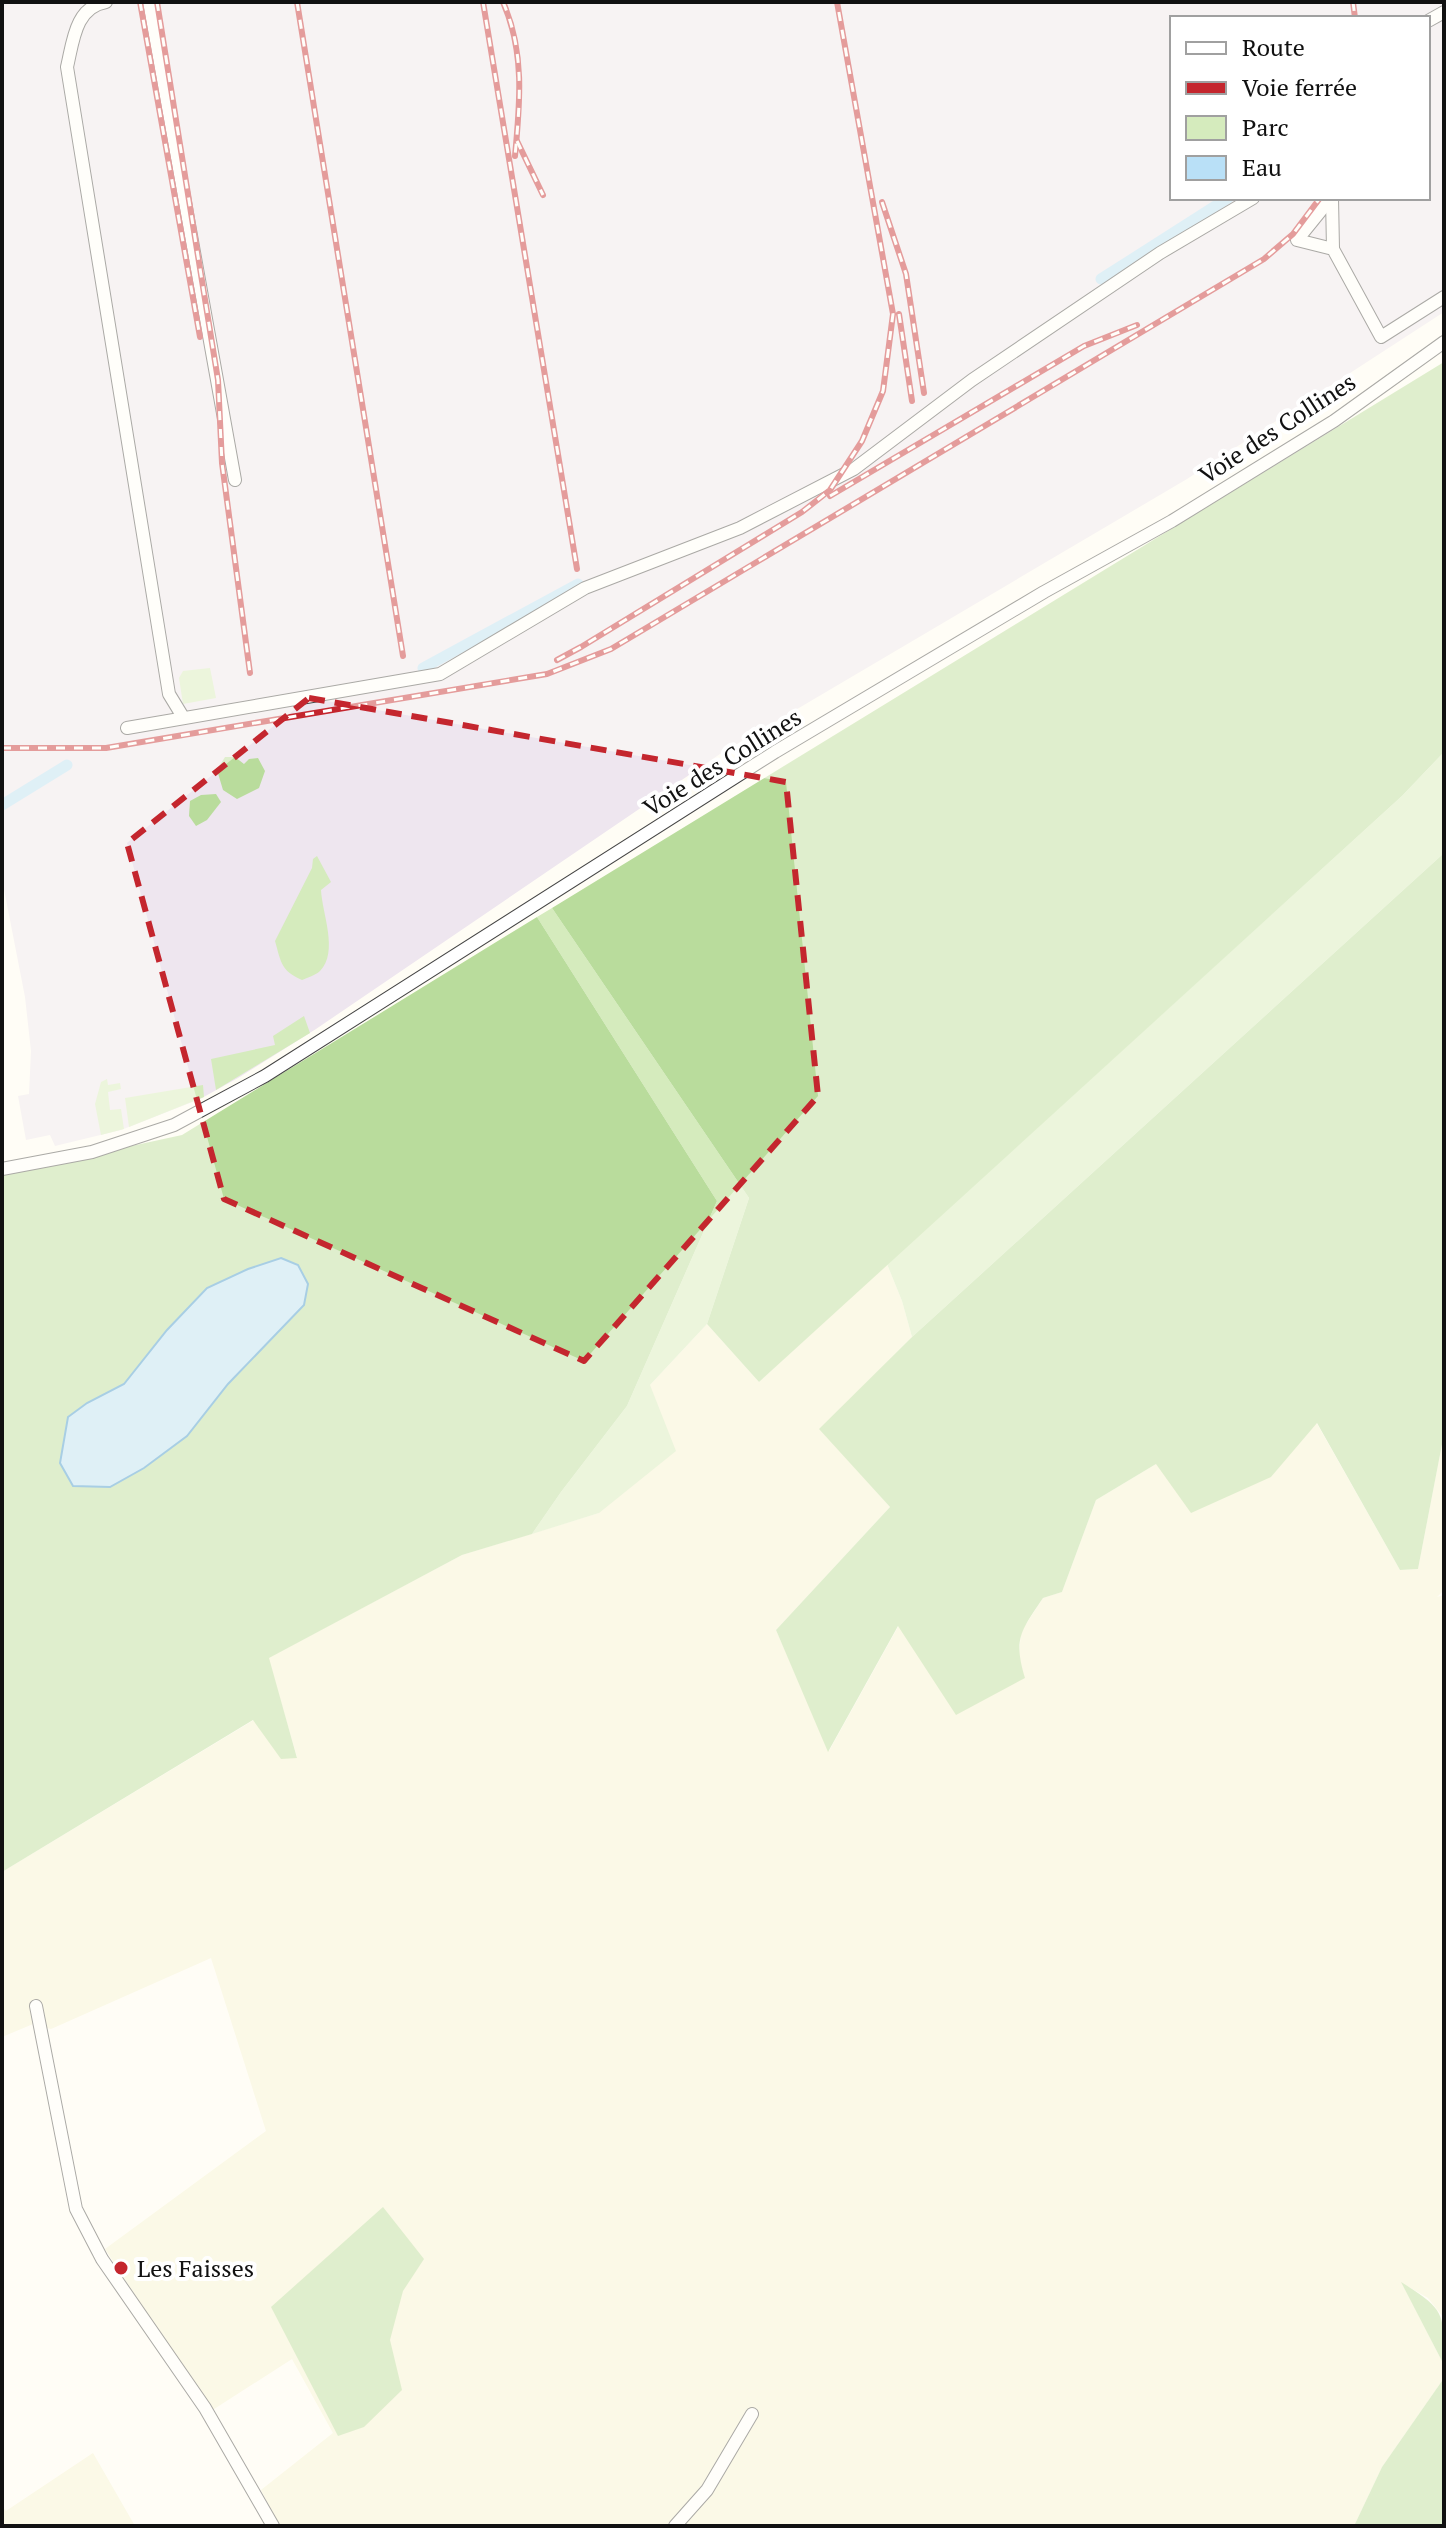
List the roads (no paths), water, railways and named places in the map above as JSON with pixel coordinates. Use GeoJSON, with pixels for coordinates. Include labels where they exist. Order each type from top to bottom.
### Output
{"type":"FeatureCollection","features":[{"type":"Feature","properties":{"kind":"street"},"geometry":{"type":"LineString","coordinates":[[106,2],[96,3],[77,22],[67,67],[169,694],[183,717]]}},
{"type":"Feature","properties":{"kind":"street"},"geometry":{"type":"LineString","coordinates":[[149,2],[235,480]]}},
{"type":"Feature","properties":{"kind":"street"},"geometry":{"type":"LineString","coordinates":[[127,728],[440,674],[585,588],[740,528],[854,469],[972,380],[1160,253],[1250,200]]}},
{"type":"Feature","properties":{"kind":"street"},"geometry":{"type":"LineString","coordinates":[[1330,200],[1297,240],[1333,249]]}},
{"type":"Feature","properties":{"kind":"street"},"geometry":{"type":"LineString","coordinates":[[1332,200],[1333,249],[1381,337],[1444,297]]}},
{"type":"Feature","properties":{"kind":"street","name":"Voie des Collines"},"geometry":{"type":"LineString","coordinates":[[2,1169],[92,1152],[174,1125],[265,1076],[775,752],[1044,592],[1172,521],[1334,421],[1444,342]]}},
{"type":"Feature","properties":{"kind":"street"},"geometry":{"type":"LineString","coordinates":[[36,2006],[76,2209],[102,2259],[205,2408],[273,2526]]}},
{"type":"Feature","properties":{"kind":"street"},"geometry":{"type":"LineString","coordinates":[[675,2526],[707,2490],[752,2414]]}},
{"type":"Feature","properties":{"kind":"water"},"geometry":{"type":"Polygon","coordinates":[[[281,1258],[298,1265],[308,1284],[304,1305],[228,1384],[187,1436],[144,1468],[110,1487],[73,1486],[60,1463],[68,1417],[87,1403],[124,1384],[167,1330],[207,1288],[281,1258]]]}},
{"type":"Feature","properties":{"kind":"waterway"},"geometry":{"type":"LineString","coordinates":[[1101,279],[1225,200]]}},
{"type":"Feature","properties":{"kind":"waterway"},"geometry":{"type":"LineString","coordinates":[[423,668],[578,584]]}},
{"type":"Feature","properties":{"kind":"waterway"},"geometry":{"type":"LineString","coordinates":[[2,805],[67,765]]}},
{"type":"Feature","properties":{"kind":"railway"},"geometry":{"type":"LineString","coordinates":[[140,2],[200,337]]}},
{"type":"Feature","properties":{"kind":"railway"},"geometry":{"type":"LineString","coordinates":[[157,2],[218,380],[222,463],[250,673]]}},
{"type":"Feature","properties":{"kind":"railway"},"geometry":{"type":"LineString","coordinates":[[297,2],[403,656]]}},
{"type":"Feature","properties":{"kind":"railway"},"geometry":{"type":"LineString","coordinates":[[483,2],[577,569]]}},
{"type":"Feature","properties":{"kind":"railway"},"geometry":{"type":"LineString","coordinates":[[503,2],[518,59],[515,156]]}},
{"type":"Feature","properties":{"kind":"railway"},"geometry":{"type":"LineString","coordinates":[[557,660],[802,512],[830,490],[862,441],[883,391],[893,314],[837,2]]}},
{"type":"Feature","properties":{"kind":"railway"},"geometry":{"type":"LineString","coordinates":[[1353,2],[1355,16]]}},
{"type":"Feature","properties":{"kind":"railway"},"geometry":{"type":"LineString","coordinates":[[517,141],[543,195]]}},
{"type":"Feature","properties":{"kind":"railway"},"geometry":{"type":"LineString","coordinates":[[2,748],[106,748],[547,674],[611,649],[1264,259],[1293,234],[1318,200]]}},
{"type":"Feature","properties":{"kind":"railway"},"geometry":{"type":"LineString","coordinates":[[882,202],[906,274],[924,393]]}},
{"type":"Feature","properties":{"kind":"railway"},"geometry":{"type":"LineString","coordinates":[[899,314],[912,401]]}},
{"type":"Feature","properties":{"kind":"railway"},"geometry":{"type":"LineString","coordinates":[[830,496],[1084,346],[1137,325]]}},
{"type":"Feature","properties":{"kind":"place","name":"Les Faisses"},"geometry":{"type":"Point","coordinates":[121,2268]}}]}
